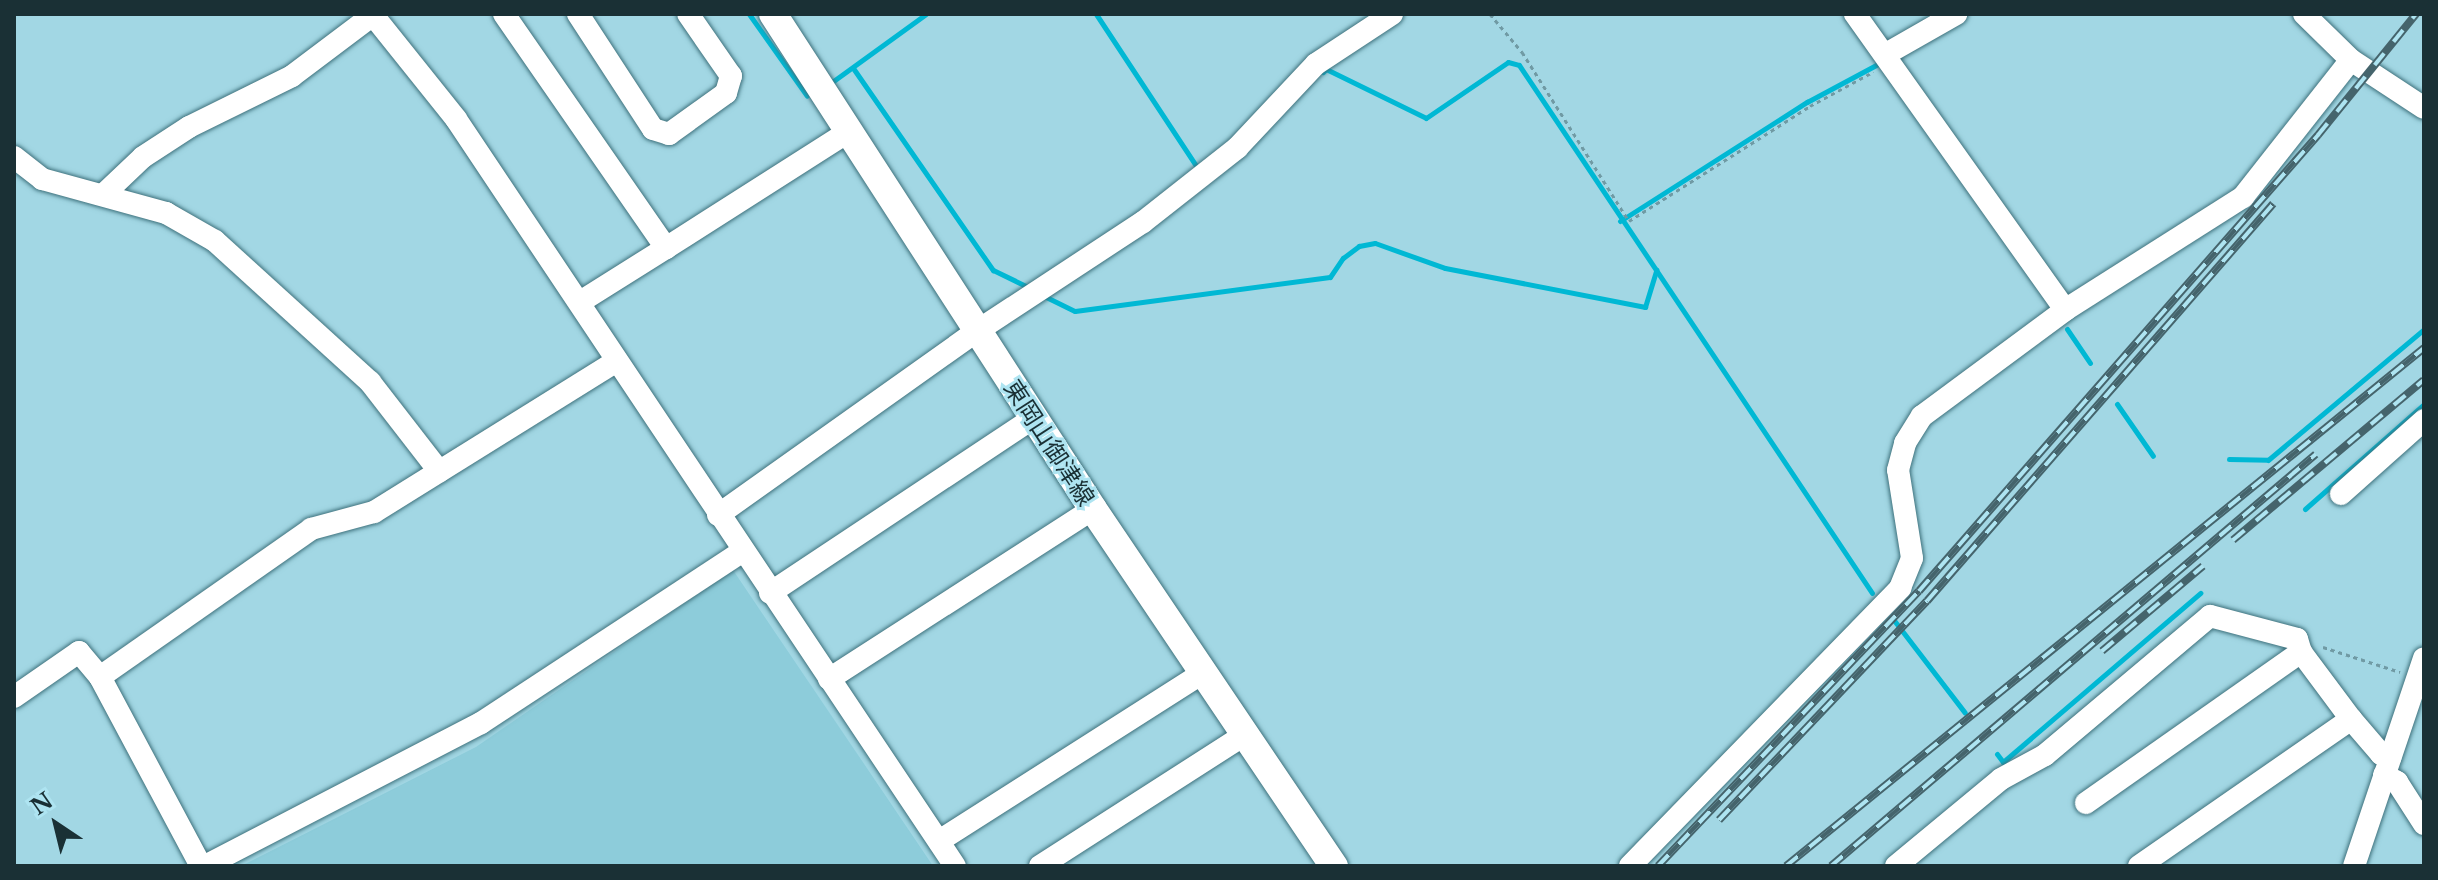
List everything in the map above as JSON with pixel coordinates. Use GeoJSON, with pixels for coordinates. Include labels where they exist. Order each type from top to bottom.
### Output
{"type":"FeatureCollection","features":[{"type":"Feature","properties":{"kind":"main road","name":"東岡山御津線"},"geometry":{"type":"LineString","coordinates":[[773,14],[851,130],[1033,418],[1334,866]]}},
{"type":"Feature","properties":{"kind":"street"},"geometry":{"type":"LineString","coordinates":[[504,14],[666,248]]}},
{"type":"Feature","properties":{"kind":"street"},"geometry":{"type":"LineString","coordinates":[[578,14],[653,129],[669,134],[726,93],[731,76],[688,14]]}},
{"type":"Feature","properties":{"kind":"street"},"geometry":{"type":"LineString","coordinates":[[718,515],[977,331],[1206,174],[1316,64],[1392,14]]}},
{"type":"Feature","properties":{"kind":"street"},"geometry":{"type":"LineString","coordinates":[[1855,14],[2065,310]]}},
{"type":"Feature","properties":{"kind":"street"},"geometry":{"type":"LineString","coordinates":[[1888,57],[1956,14]]}},
{"type":"Feature","properties":{"kind":"street"},"geometry":{"type":"LineString","coordinates":[[2304,14],[2351,60],[2424,108]]}},
{"type":"Feature","properties":{"kind":"street"},"geometry":{"type":"LineString","coordinates":[[103,195],[143,157],[189,127],[292,76],[380,17],[456,119],[580,302],[741,552],[955,866]]}},
{"type":"Feature","properties":{"kind":"street"},"geometry":{"type":"LineString","coordinates":[[1630,866],[1672,827],[1910,572],[1909,529],[1897,484],[1900,456],[1914,426],[1938,401],[2065,310],[2243,197],[2351,60]]}},
{"type":"Feature","properties":{"kind":"street"},"geometry":{"type":"LineString","coordinates":[[580,302],[851,130]]}},
{"type":"Feature","properties":{"kind":"street"},"geometry":{"type":"LineString","coordinates":[[14,157],[42,179],[166,213],[215,241],[292,306],[370,382],[439,471]]}},
{"type":"Feature","properties":{"kind":"street"},"geometry":{"type":"LineString","coordinates":[[100,677],[311,529],[374,512],[617,361]]}},
{"type":"Feature","properties":{"kind":"street"},"geometry":{"type":"LineString","coordinates":[[770,593],[1033,418]]}},
{"type":"Feature","properties":{"kind":"street"},"geometry":{"type":"LineString","coordinates":[[2341,494],[2424,420]]}},
{"type":"Feature","properties":{"kind":"street"},"geometry":{"type":"LineString","coordinates":[[829,679],[1093,509]]}},
{"type":"Feature","properties":{"kind":"street"},"geometry":{"type":"LineString","coordinates":[[14,697],[79,652],[100,677],[203,866],[481,723],[741,552]]}},
{"type":"Feature","properties":{"kind":"street"},"geometry":{"type":"LineString","coordinates":[[1896,866],[2001,779],[2045,755],[2200,619],[2210,616],[2299,645],[2351,719],[2381,754],[2424,824]]}},
{"type":"Feature","properties":{"kind":"street"},"geometry":{"type":"LineString","coordinates":[[2086,803],[2299,645]]}},
{"type":"Feature","properties":{"kind":"street"},"geometry":{"type":"LineString","coordinates":[[2354,866],[2420,668]]}},
{"type":"Feature","properties":{"kind":"street"},"geometry":{"type":"LineString","coordinates":[[939,841],[1204,672]]}},
{"type":"Feature","properties":{"kind":"street"},"geometry":{"type":"LineString","coordinates":[[2139,866],[2351,719]]}},
{"type":"Feature","properties":{"kind":"street"},"geometry":{"type":"LineString","coordinates":[[1040,866],[1246,734]]}},
{"type":"Feature","properties":{"kind":"path"},"geometry":{"type":"LineString","coordinates":[[1490,14],[1522,52],[1629,221],[1888,57]]}},
{"type":"Feature","properties":{"kind":"path"},"geometry":{"type":"LineString","coordinates":[[2299,645],[2420,668]]}},
{"type":"Feature","properties":{"kind":"shaded area"},"geometry":{"type":"Polygon","coordinates":[[[733,570],[933,866],[241,866],[476,747],[733,570]]]}},
{"type":"Feature","properties":{"kind":"waterway"},"geometry":{"type":"LineString","coordinates":[[749,14],[807,96]]}},
{"type":"Feature","properties":{"kind":"waterway"},"geometry":{"type":"LineString","coordinates":[[832,82],[926,14]]}},
{"type":"Feature","properties":{"kind":"waterway"},"geometry":{"type":"LineString","coordinates":[[1096,14],[1199,170]]}},
{"type":"Feature","properties":{"kind":"waterway"},"geometry":{"type":"LineString","coordinates":[[1323,72],[1326,69],[1426,118],[1508,62],[1519,65],[1872,593]]}},
{"type":"Feature","properties":{"kind":"waterway"},"geometry":{"type":"LineString","coordinates":[[1620,221],[1807,102],[1878,64]]}},
{"type":"Feature","properties":{"kind":"waterway"},"geometry":{"type":"LineString","coordinates":[[853,68],[993,270],[1030,288]]}},
{"type":"Feature","properties":{"kind":"waterway"},"geometry":{"type":"LineString","coordinates":[[1044,296],[1075,311],[1330,277],[1343,258],[1359,246],[1375,243],[1445,268],[1645,307],[1656,270]]}},
{"type":"Feature","properties":{"kind":"waterway"},"geometry":{"type":"LineString","coordinates":[[2067,329],[2090,363]]}},
{"type":"Feature","properties":{"kind":"waterway"},"geometry":{"type":"LineString","coordinates":[[2229,459],[2268,460],[2424,329]]}},
{"type":"Feature","properties":{"kind":"waterway"},"geometry":{"type":"LineString","coordinates":[[2117,404],[2153,456]]}},
{"type":"Feature","properties":{"kind":"waterway"},"geometry":{"type":"LineString","coordinates":[[2305,509],[2424,404]]}},
{"type":"Feature","properties":{"kind":"waterway"},"geometry":{"type":"LineString","coordinates":[[1997,754],[2003,762],[2200,593]]}},
{"type":"Feature","properties":{"kind":"waterway"},"geometry":{"type":"LineString","coordinates":[[1893,619],[1965,713]]}},
{"type":"Feature","properties":{"kind":"railway"},"geometry":{"type":"LineString","coordinates":[[1658,866],[1919,591],[2318,135],[2416,14]]}},
{"type":"Feature","properties":{"kind":"railway"},"geometry":{"type":"LineString","coordinates":[[1719,820],[1927,601],[2273,204]]}},
{"type":"Feature","properties":{"kind":"railway"},"geometry":{"type":"LineString","coordinates":[[1786,866],[2424,348]]}},
{"type":"Feature","properties":{"kind":"railway"},"geometry":{"type":"LineString","coordinates":[[2233,540],[2424,380]]}},
{"type":"Feature","properties":{"kind":"railway"},"geometry":{"type":"LineString","coordinates":[[1831,866],[2316,454]]}},
{"type":"Feature","properties":{"kind":"railway"},"geometry":{"type":"LineString","coordinates":[[2102,651],[2203,566]]}}]}
